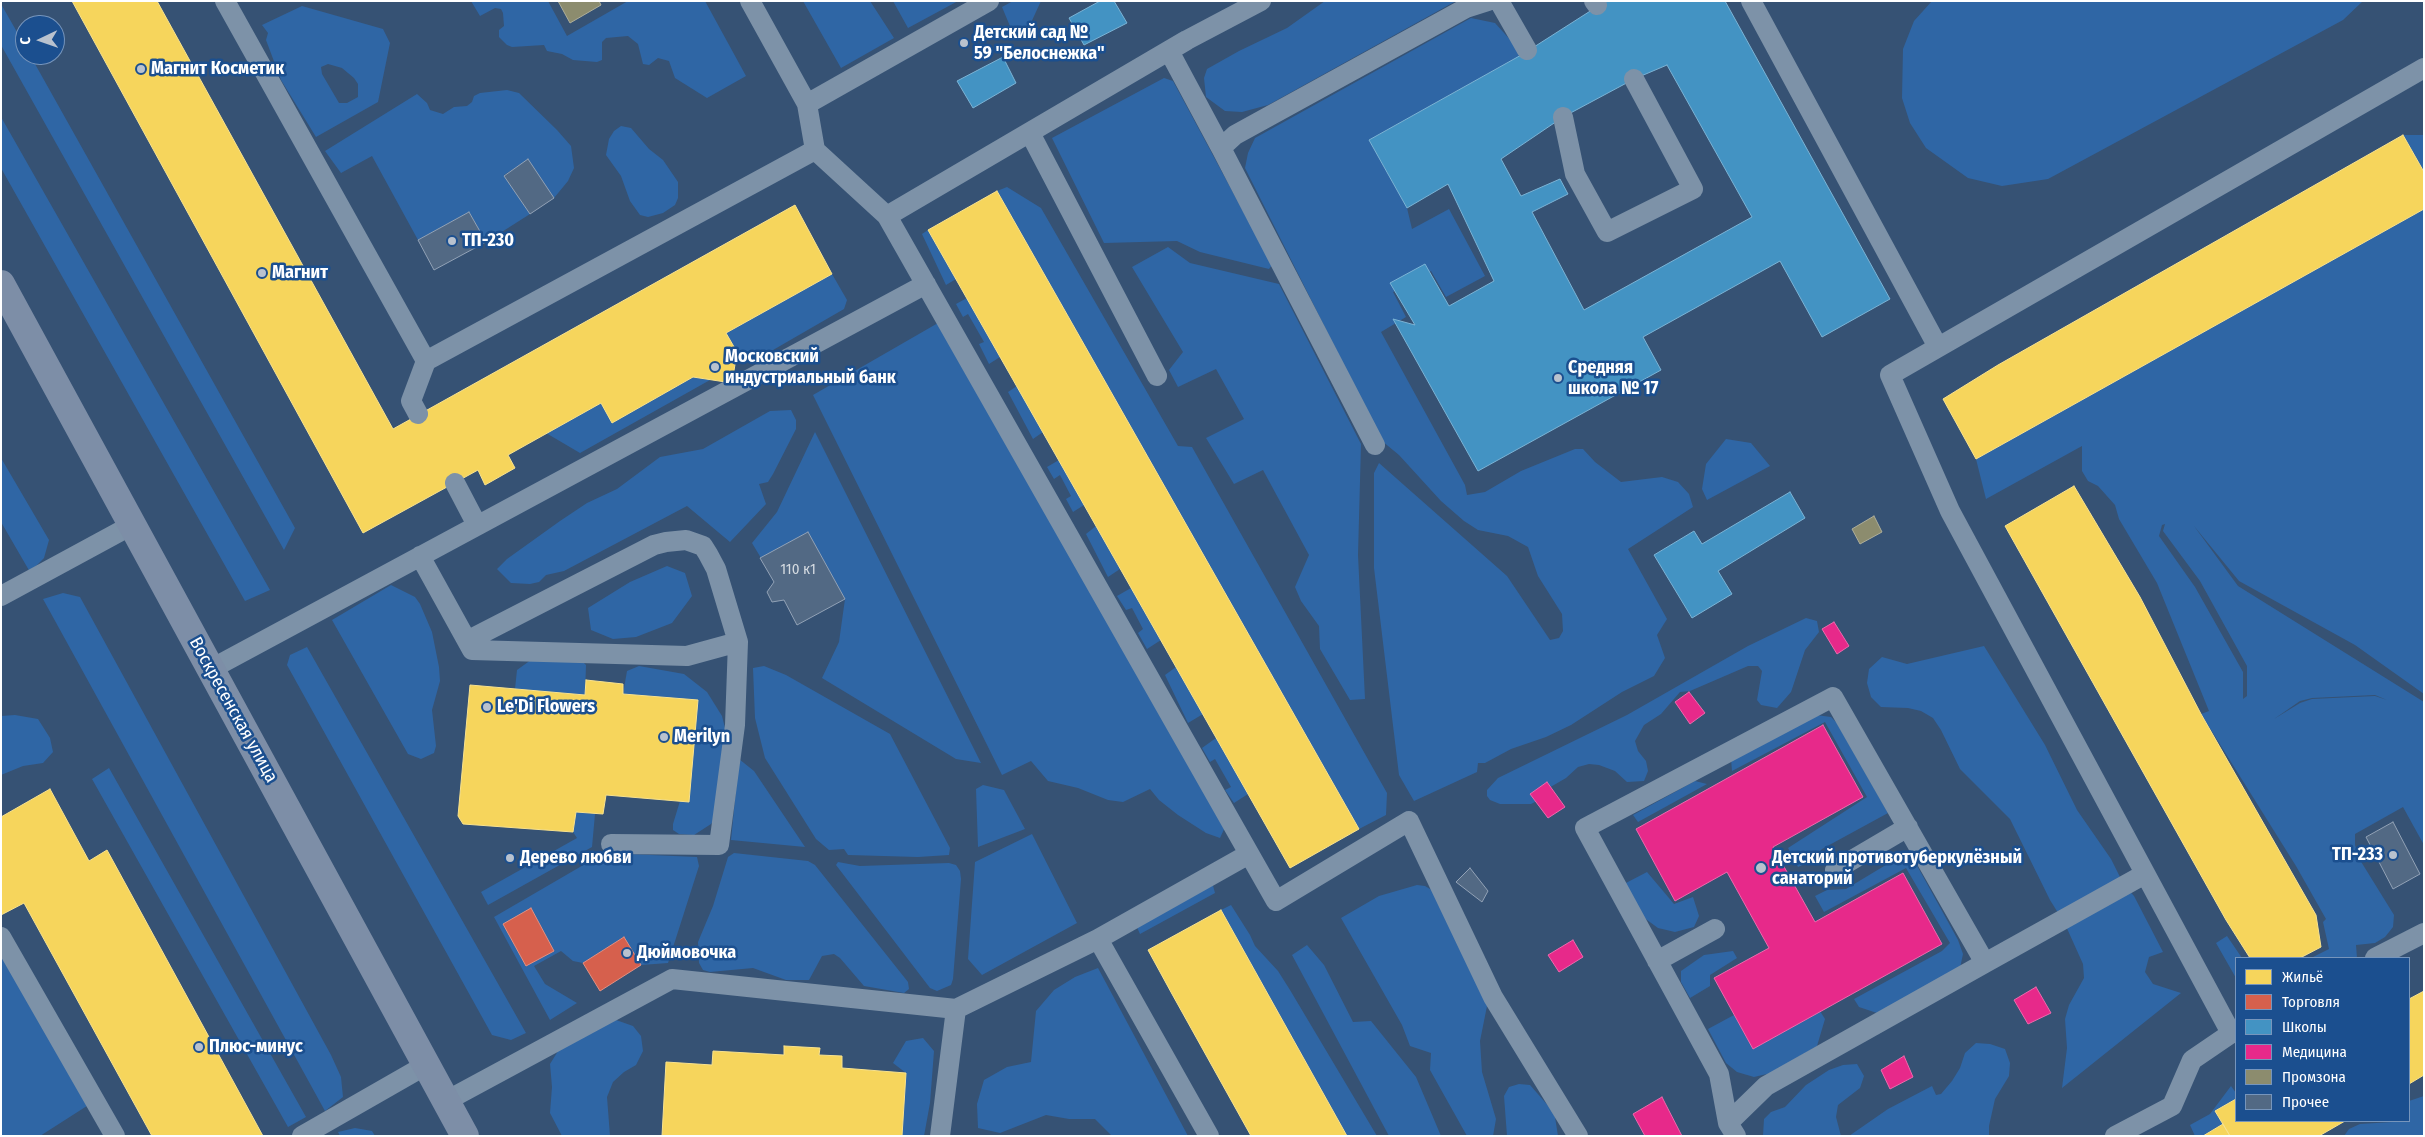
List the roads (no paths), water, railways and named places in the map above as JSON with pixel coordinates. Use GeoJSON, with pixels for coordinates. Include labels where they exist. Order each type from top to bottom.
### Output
{"type":"FeatureCollection","features":[{"type":"Feature","properties":{"kind":"main road","name":"Воскресенская улица"},"geometry":{"type":"LineString","coordinates":[[1,284],[464,1136]]}},
{"type":"Feature","properties":{"kind":"lane"},"geometry":{"type":"LineString","coordinates":[[225,1],[426,361]]}},
{"type":"Feature","properties":{"kind":"lane"},"geometry":{"type":"LineString","coordinates":[[750,1],[807,104],[815,150],[888,216],[1276,901],[1409,822],[1493,997],[1578,1136]]}},
{"type":"Feature","properties":{"kind":"lane"},"geometry":{"type":"LineString","coordinates":[[888,216],[1169,51],[1261,1]]}},
{"type":"Feature","properties":{"kind":"lane"},"geometry":{"type":"LineString","coordinates":[[1222,148],[1235,135],[1466,8],[1488,1]]}},
{"type":"Feature","properties":{"kind":"lane"},"geometry":{"type":"LineString","coordinates":[[1499,1],[1527,50]]}},
{"type":"Feature","properties":{"kind":"lane"},"geometry":{"type":"LineString","coordinates":[[1751,1],[1938,347]]}},
{"type":"Feature","properties":{"kind":"lane"},"geometry":{"type":"LineString","coordinates":[[807,104],[985,2]]}},
{"type":"Feature","properties":{"kind":"lane"},"geometry":{"type":"LineString","coordinates":[[1169,51],[1222,148],[1375,445]]}},
{"type":"Feature","properties":{"kind":"lane"},"geometry":{"type":"LineString","coordinates":[[2115,1136],[2172,1106],[2192,1060],[2233,1031],[2145,874],[1950,510],[1890,375],[2422,74]]}},
{"type":"Feature","properties":{"kind":"lane"},"geometry":{"type":"LineString","coordinates":[[1563,117],[1575,174],[1607,232],[1693,189],[1634,79]]}},
{"type":"Feature","properties":{"kind":"lane"},"geometry":{"type":"LineString","coordinates":[[1030,132],[1157,376]]}},
{"type":"Feature","properties":{"kind":"lane"},"geometry":{"type":"LineString","coordinates":[[418,414],[411,401],[426,361],[815,150]]}},
{"type":"Feature","properties":{"kind":"lane"},"geometry":{"type":"LineString","coordinates":[[210,669],[926,284]]}},
{"type":"Feature","properties":{"kind":"lane"},"geometry":{"type":"LineString","coordinates":[[455,483],[478,525]]}},
{"type":"Feature","properties":{"kind":"lane"},"geometry":{"type":"LineString","coordinates":[[1,596],[132,524]]}},
{"type":"Feature","properties":{"kind":"lane"},"geometry":{"type":"LineString","coordinates":[[467,641],[654,545],[686,540],[703,546],[712,561],[738,642],[735,725],[719,845],[611,844]]}},
{"type":"Feature","properties":{"kind":"lane"},"geometry":{"type":"LineString","coordinates":[[420,556],[472,650],[688,656],[738,642]]}},
{"type":"Feature","properties":{"kind":"lane"},"geometry":{"type":"LineString","coordinates":[[1732,1129],[1719,1074],[1586,828],[1833,697],[1985,963]]}},
{"type":"Feature","properties":{"kind":"lane"},"geometry":{"type":"LineString","coordinates":[[1835,870],[1908,827]]}},
{"type":"Feature","properties":{"kind":"lane"},"geometry":{"type":"LineString","coordinates":[[446,1101],[672,979],[956,1010],[1098,939],[1249,854]]}},
{"type":"Feature","properties":{"kind":"lane"},"geometry":{"type":"LineString","coordinates":[[1732,1129],[1766,1086],[2145,874]]}},
{"type":"Feature","properties":{"kind":"lane"},"geometry":{"type":"LineString","coordinates":[[1658,961],[1715,929]]}},
{"type":"Feature","properties":{"kind":"lane"},"geometry":{"type":"LineString","coordinates":[[2377,957],[2424,933]]}},
{"type":"Feature","properties":{"kind":"lane"},"geometry":{"type":"LineString","coordinates":[[1,937],[116,1136]]}},
{"type":"Feature","properties":{"kind":"lane"},"geometry":{"type":"LineString","coordinates":[[1098,939],[1209,1136]]}},
{"type":"Feature","properties":{"kind":"lane"},"geometry":{"type":"LineString","coordinates":[[940,1136],[956,1010]]}},
{"type":"Feature","properties":{"kind":"lane"},"geometry":{"type":"LineString","coordinates":[[302,1136],[426,1065]]}},
{"type":"Feature","properties":{"kind":"place","name":"Детский сад № 59 \"Белоснежка\""},"geometry":{"type":"Point","coordinates":[964,43]}},
{"type":"Feature","properties":{"kind":"place","name":"Магнит Косметик"},"geometry":{"type":"Point","coordinates":[141,69]}},
{"type":"Feature","properties":{"kind":"place","name":"ТП-230"},"geometry":{"type":"Point","coordinates":[452,241]}},
{"type":"Feature","properties":{"kind":"place","name":"Магнит"},"geometry":{"type":"Point","coordinates":[262,273]}},
{"type":"Feature","properties":{"kind":"place","name":"Московский индустриальный банк"},"geometry":{"type":"Point","coordinates":[715,367]}},
{"type":"Feature","properties":{"kind":"place","name":"Средняя школа № 17"},"geometry":{"type":"Point","coordinates":[1558,378]}},
{"type":"Feature","properties":{"kind":"place","name":"Le'Di Flowers"},"geometry":{"type":"Point","coordinates":[487,707]}},
{"type":"Feature","properties":{"kind":"place","name":"Merilyn"},"geometry":{"type":"Point","coordinates":[664,737]}},
{"type":"Feature","properties":{"kind":"place","name":"ТП-233"},"geometry":{"type":"Point","coordinates":[2393,855]}},
{"type":"Feature","properties":{"kind":"place","name":"Дерево любви"},"geometry":{"type":"Point","coordinates":[510,858]}},
{"type":"Feature","properties":{"kind":"place","name":"Детский противотуберкулёзный санаторий"},"geometry":{"type":"Point","coordinates":[1761,868]}},
{"type":"Feature","properties":{"kind":"place","name":"Дюймовочка"},"geometry":{"type":"Point","coordinates":[627,953]}},
{"type":"Feature","properties":{"kind":"place","name":"Плюс-минус"},"geometry":{"type":"Point","coordinates":[199,1047]}}]}
